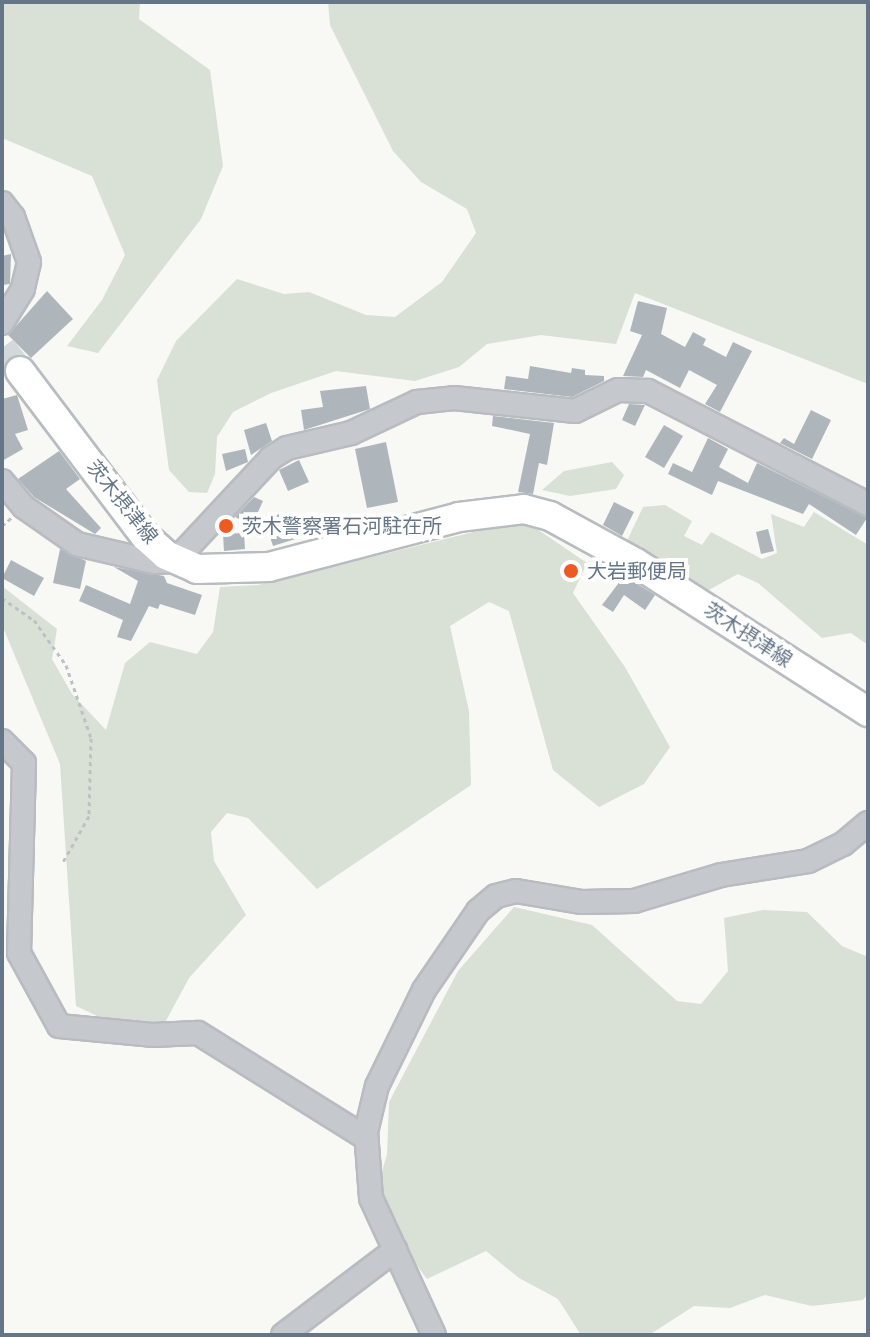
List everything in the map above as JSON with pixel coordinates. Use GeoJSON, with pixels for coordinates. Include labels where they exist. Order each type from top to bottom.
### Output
{"type":"FeatureCollection","features":[{"type":"Feature","properties":{"kind":"main road","name":"茨木摂津線"},"geometry":{"type":"LineString","coordinates":[[20,371],[145,536],[175,561],[217,572],[269,567],[459,517],[524,509],[550,516],[636,563],[868,712]]}},
{"type":"Feature","properties":{"kind":"street"},"geometry":{"type":"LineString","coordinates":[[2,203],[13,217],[29,262],[23,289],[2,323]]}},
{"type":"Feature","properties":{"kind":"street"},"geometry":{"type":"LineString","coordinates":[[2,481],[24,507],[77,544],[154,562],[175,561],[271,458],[287,448],[351,433],[417,402],[454,398],[575,411],[618,390],[648,391],[868,504]]}},
{"type":"Feature","properties":{"kind":"street"},"geometry":{"type":"LineString","coordinates":[[2,741],[24,763],[19,953],[59,1026],[152,1035],[198,1033],[366,1138]]}},
{"type":"Feature","properties":{"kind":"street"},"geometry":{"type":"LineString","coordinates":[[434,1335],[371,1198],[366,1138],[377,1086],[424,990],[478,911],[496,896],[516,891],[582,902],[634,901],[721,875],[808,861],[843,844],[868,823]]}},
{"type":"Feature","properties":{"kind":"street"},"geometry":{"type":"LineString","coordinates":[[283,1335],[395,1250]]}},
{"type":"Feature","properties":{"kind":"path"},"geometry":{"type":"LineString","coordinates":[[2,598],[34,620],[66,665],[91,738],[89,816],[63,862]]}},
{"type":"Feature","properties":{"kind":"shaded area"},"geometry":{"type":"Polygon","coordinates":[[[2,2],[140,2],[139,19],[210,70],[223,166],[201,219],[98,353],[67,346],[102,300],[125,255],[92,176],[2,138],[2,2]]]}},
{"type":"Feature","properties":{"kind":"shaded area"},"geometry":{"type":"Polygon","coordinates":[[[328,2],[868,2],[868,384],[635,293],[616,344],[541,335],[487,344],[459,367],[415,381],[336,371],[271,393],[233,412],[217,437],[215,474],[207,493],[189,492],[169,470],[157,380],[176,341],[237,279],[284,294],[309,292],[366,315],[395,317],[442,282],[476,233],[467,209],[421,182],[393,151],[330,25],[328,2]]]}},
{"type":"Feature","properties":{"kind":"shaded area"},"geometry":{"type":"Polygon","coordinates":[[[612,462],[624,475],[616,489],[570,496],[542,490],[564,471],[612,462]]]}},
{"type":"Feature","properties":{"kind":"shaded area"},"geometry":{"type":"Polygon","coordinates":[[[665,505],[692,521],[684,536],[702,545],[711,532],[762,559],[777,553],[771,514],[804,527],[814,512],[868,545],[868,645],[851,633],[822,638],[758,583],[738,574],[707,591],[627,541],[643,507],[665,505]]]}},
{"type":"Feature","properties":{"kind":"shaded area"},"geometry":{"type":"Polygon","coordinates":[[[506,524],[534,527],[587,563],[573,593],[625,667],[670,747],[644,784],[599,807],[553,770],[509,611],[489,602],[450,626],[469,711],[471,785],[317,889],[248,818],[227,813],[211,832],[214,861],[246,915],[189,978],[154,1043],[76,1006],[60,764],[2,625],[2,586],[57,629],[52,659],[72,694],[106,730],[125,663],[150,642],[197,654],[213,632],[220,587],[258,585],[506,524]]]}},
{"type":"Feature","properties":{"kind":"shaded area"},"geometry":{"type":"Polygon","coordinates":[[[514,907],[592,925],[677,1001],[701,1004],[728,971],[724,918],[763,910],[807,912],[842,946],[868,957],[868,1293],[863,1300],[812,1306],[765,1295],[730,1308],[694,1306],[649,1335],[581,1335],[558,1299],[519,1278],[486,1251],[427,1279],[385,1223],[378,1185],[387,1154],[389,1102],[458,971],[514,907]]]}},
{"type":"Feature","properties":{"kind":"building"},"geometry":{"type":"Polygon","coordinates":[[[11,254],[10,284],[2,285],[2,256],[11,254]]]}},
{"type":"Feature","properties":{"kind":"building"},"geometry":{"type":"Polygon","coordinates":[[[47,291],[73,319],[31,358],[8,335],[47,291]]]}},
{"type":"Feature","properties":{"kind":"building"},"geometry":{"type":"Polygon","coordinates":[[[638,301],[667,308],[661,334],[685,347],[693,332],[706,339],[703,345],[726,357],[733,342],[752,351],[720,412],[705,404],[717,385],[689,370],[680,388],[646,370],[643,377],[623,376],[642,335],[630,331],[638,301]]]}},
{"type":"Feature","properties":{"kind":"building"},"geometry":{"type":"Polygon","coordinates":[[[530,366],[571,373],[572,368],[585,370],[585,375],[604,376],[604,381],[572,397],[504,389],[506,376],[528,379],[530,366]]]}},
{"type":"Feature","properties":{"kind":"building"},"geometry":{"type":"Polygon","coordinates":[[[366,386],[370,409],[304,430],[301,410],[323,407],[320,391],[366,386]]]}},
{"type":"Feature","properties":{"kind":"building"},"geometry":{"type":"Polygon","coordinates":[[[17,395],[28,430],[15,434],[23,449],[2,461],[2,399],[17,395]]]}},
{"type":"Feature","properties":{"kind":"building"},"geometry":{"type":"Polygon","coordinates":[[[629,404],[645,405],[635,426],[622,420],[629,404]]]}},
{"type":"Feature","properties":{"kind":"building"},"geometry":{"type":"Polygon","coordinates":[[[811,410],[831,420],[812,459],[780,443],[784,438],[794,444],[811,410]]]}},
{"type":"Feature","properties":{"kind":"building"},"geometry":{"type":"Polygon","coordinates":[[[493,416],[554,423],[547,465],[539,463],[533,494],[518,492],[530,434],[492,426],[493,416]]]}},
{"type":"Feature","properties":{"kind":"building"},"geometry":{"type":"Polygon","coordinates":[[[266,423],[272,441],[251,455],[244,430],[266,423]]]}},
{"type":"Feature","properties":{"kind":"building"},"geometry":{"type":"Polygon","coordinates":[[[664,425],[683,436],[664,468],[645,457],[664,425]]]}},
{"type":"Feature","properties":{"kind":"building"},"geometry":{"type":"Polygon","coordinates":[[[708,438],[728,449],[719,467],[748,483],[757,463],[867,518],[856,535],[809,504],[803,514],[718,481],[712,495],[668,474],[673,463],[692,472],[708,438]]]}},
{"type":"Feature","properties":{"kind":"building"},"geometry":{"type":"Polygon","coordinates":[[[386,442],[398,502],[367,508],[355,449],[386,442]]]}},
{"type":"Feature","properties":{"kind":"building"},"geometry":{"type":"Polygon","coordinates":[[[245,449],[248,462],[226,471],[222,454],[245,449]]]}},
{"type":"Feature","properties":{"kind":"building"},"geometry":{"type":"Polygon","coordinates":[[[59,451],[80,479],[66,489],[101,528],[95,534],[34,497],[18,479],[59,451]]]}},
{"type":"Feature","properties":{"kind":"building"},"geometry":{"type":"Polygon","coordinates":[[[299,460],[309,482],[288,491],[279,470],[299,460]]]}},
{"type":"Feature","properties":{"kind":"building"},"geometry":{"type":"Polygon","coordinates":[[[254,497],[263,501],[252,525],[235,517],[254,497]]]}},
{"type":"Feature","properties":{"kind":"building"},"geometry":{"type":"Polygon","coordinates":[[[614,502],[634,512],[622,536],[603,525],[614,502]]]}},
{"type":"Feature","properties":{"kind":"building"},"geometry":{"type":"Polygon","coordinates":[[[286,512],[300,519],[305,536],[273,546],[264,519],[286,512]]]}},
{"type":"Feature","properties":{"kind":"building"},"geometry":{"type":"Polygon","coordinates":[[[768,529],[774,551],[761,554],[756,532],[768,529]]]}},
{"type":"Feature","properties":{"kind":"building"},"geometry":{"type":"Polygon","coordinates":[[[244,533],[245,549],[224,551],[223,534],[244,533]]]}},
{"type":"Feature","properties":{"kind":"building"},"geometry":{"type":"Polygon","coordinates":[[[60,549],[86,561],[80,589],[53,583],[60,549]]]}},
{"type":"Feature","properties":{"kind":"building"},"geometry":{"type":"Polygon","coordinates":[[[11,560],[44,578],[34,596],[2,578],[11,560]]]}},
{"type":"Feature","properties":{"kind":"building"},"geometry":{"type":"Polygon","coordinates":[[[114,567],[164,576],[167,583],[202,595],[195,615],[160,604],[158,609],[149,606],[131,641],[117,637],[123,620],[79,601],[86,585],[130,604],[138,581],[114,567]]]}},
{"type":"Feature","properties":{"kind":"building"},"geometry":{"type":"Polygon","coordinates":[[[624,576],[655,595],[645,610],[624,595],[613,612],[602,605],[624,576]]]}},
{"type":"Feature","properties":{"kind":"tunnel"},"geometry":{"type":"LineString","coordinates":[[2,348],[20,371]]}},
{"type":"Feature","properties":{"kind":"place","name":"茨木警察署石河駐在所"},"geometry":{"type":"Point","coordinates":[226,526]}},
{"type":"Feature","properties":{"kind":"place","name":"大岩郵便局"},"geometry":{"type":"Point","coordinates":[571,571]}}]}
